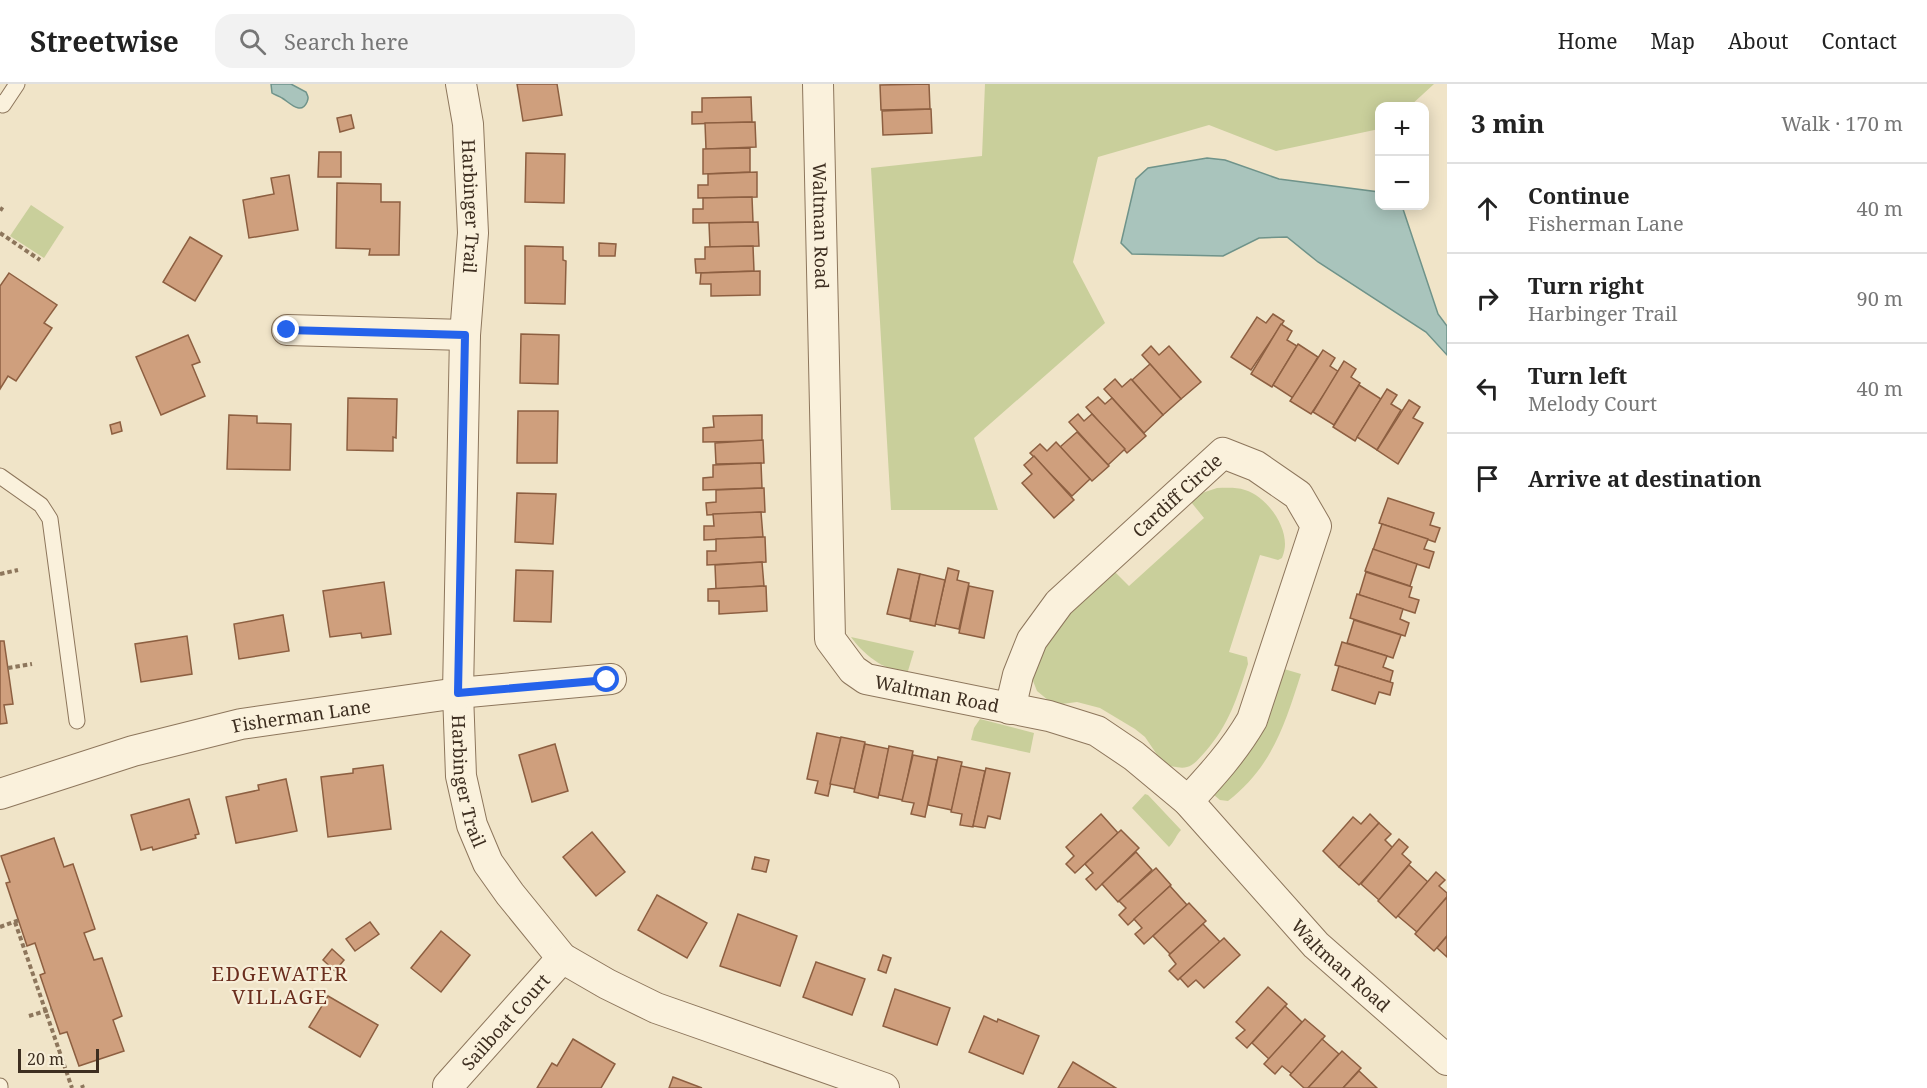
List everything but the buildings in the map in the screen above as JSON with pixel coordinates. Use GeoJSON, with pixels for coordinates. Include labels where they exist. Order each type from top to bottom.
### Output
{"type":"FeatureCollection","features":[{"type":"Feature","properties":{"kind":"street","name":"Harbinger Trail"},"geometry":{"type":"LineString","coordinates":[[461,84],[468,124],[473,233],[465,335],[458,693],[461,776],[472,825],[488,863],[516,902],[562,958],[607,984],[656,1008],[884,1088]]}},
{"type":"Feature","properties":{"kind":"street","name":"Waltman Road"},"geometry":{"type":"LineString","coordinates":[[818,84],[830,639],[853,670],[866,679],[1049,716],[1097,731],[1134,756],[1188,801],[1316,945],[1447,1060]]}},
{"type":"Feature","properties":{"kind":"street"},"geometry":{"type":"LineString","coordinates":[[287,330],[465,335]]}},
{"type":"Feature","properties":{"kind":"street","name":"Cardiff Circle"},"geometry":{"type":"LineString","coordinates":[[1010,709],[1018,675],[1032,640],[1059,603],[1223,453],[1257,466],[1298,495],[1316,526],[1251,720],[1239,742],[1222,765],[1188,801]]}},
{"type":"Feature","properties":{"kind":"street","name":"Fisherman Lane"},"geometry":{"type":"LineString","coordinates":[[0,794],[134,751],[241,724],[458,693],[611,679]]}},
{"type":"Feature","properties":{"kind":"street","name":"Sailboat Court"},"geometry":{"type":"LineString","coordinates":[[448,1086],[562,958]]}},
{"type":"Feature","properties":{"kind":"lane"},"geometry":{"type":"LineString","coordinates":[[0,103],[3,105],[17,84]]}},
{"type":"Feature","properties":{"kind":"lane"},"geometry":{"type":"LineString","coordinates":[[0,476],[41,505],[50,519],[78,721]]}},
{"type":"Feature","properties":{"kind":"path"},"geometry":{"type":"LineString","coordinates":[[0,233],[40,261]]}},
{"type":"Feature","properties":{"kind":"path"},"geometry":{"type":"LineString","coordinates":[[0,573],[18,570]]}},
{"type":"Feature","properties":{"kind":"path"},"geometry":{"type":"LineString","coordinates":[[8,668],[32,664]]}},
{"type":"Feature","properties":{"kind":"path"},"geometry":{"type":"LineString","coordinates":[[0,927],[17,921],[72,1088]]}},
{"type":"Feature","properties":{"kind":"path"},"geometry":{"type":"LineString","coordinates":[[29,1017],[51,1009]]}},
{"type":"Feature","properties":{"kind":"green space"},"geometry":{"type":"Polygon","coordinates":[[[985,84],[1434,84],[1414,102],[1375,102],[1375,130],[1276,151],[1209,125],[1098,157],[1073,262],[1105,323],[974,438],[998,510],[891,510],[871,168],[982,156],[985,84]]]}},
{"type":"Feature","properties":{"kind":"green space"},"geometry":{"type":"Polygon","coordinates":[[[31,205],[64,227],[44,258],[10,236],[31,205]]]}},
{"type":"Feature","properties":{"kind":"green space"},"geometry":{"type":"Polygon","coordinates":[[[1217,488],[1245,490],[1260,498],[1282,527],[1285,549],[1282,558],[1278,560],[1260,555],[1229,652],[1247,657],[1248,664],[1236,700],[1213,742],[1195,763],[1182,768],[1164,765],[1145,737],[1100,708],[1077,702],[1054,705],[1037,691],[1031,676],[1034,666],[1063,617],[1115,572],[1129,586],[1204,518],[1191,502],[1199,494],[1217,488]]]}},
{"type":"Feature","properties":{"kind":"green space"},"geometry":{"type":"Polygon","coordinates":[[[851,637],[914,651],[908,671],[884,666],[851,637]]]}},
{"type":"Feature","properties":{"kind":"green space"},"geometry":{"type":"Polygon","coordinates":[[[1284,669],[1301,674],[1275,744],[1256,774],[1243,788],[1228,801],[1220,800],[1214,795],[1217,788],[1284,669]]]}},
{"type":"Feature","properties":{"kind":"green space"},"geometry":{"type":"Polygon","coordinates":[[[980,719],[1034,733],[1030,753],[971,740],[974,728],[980,719]]]}},
{"type":"Feature","properties":{"kind":"green space"},"geometry":{"type":"Polygon","coordinates":[[[1145,794],[1181,830],[1169,847],[1132,808],[1145,794]]]}},
{"type":"Feature","properties":{"kind":"water"},"geometry":{"type":"Polygon","coordinates":[[[271,84],[291,84],[306,92],[307,102],[302,108],[295,107],[272,93],[271,84]]]}},
{"type":"Feature","properties":{"kind":"water"},"geometry":{"type":"Polygon","coordinates":[[[1207,158],[1225,160],[1279,179],[1375,191],[1375,210],[1403,210],[1438,314],[1447,326],[1447,355],[1426,332],[1318,262],[1287,237],[1259,238],[1223,256],[1132,254],[1121,243],[1136,179],[1148,168],[1207,158]]]}},
{"type":"Feature","properties":{"kind":"district","name":"EDGEWATER VILLAGE"},"geometry":{"type":"Point","coordinates":[280,984]}},
{"type":"Feature","properties":{"kind":"route"},"geometry":{"type":"LineString","coordinates":[[287,330],[465,335],[458,693],[607,680]]}}]}
